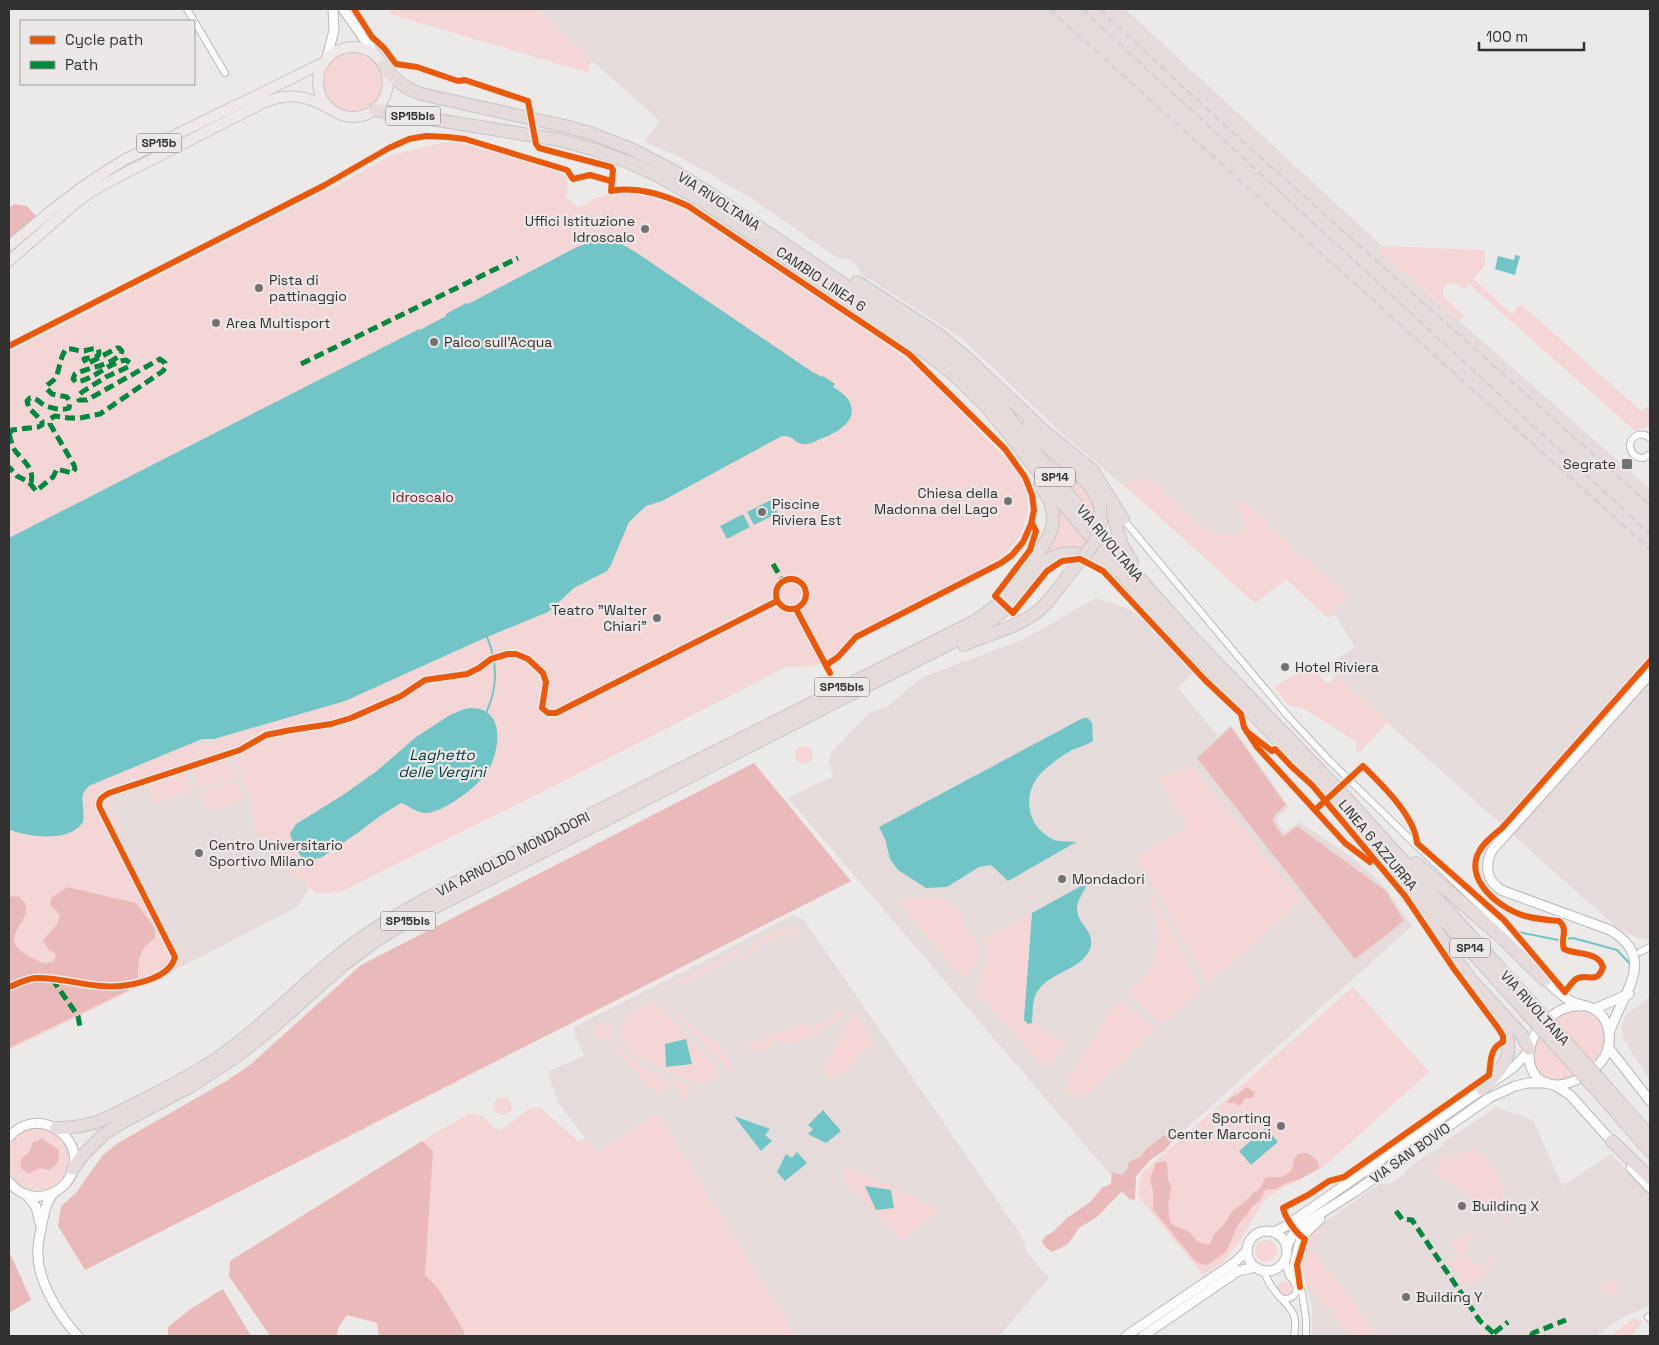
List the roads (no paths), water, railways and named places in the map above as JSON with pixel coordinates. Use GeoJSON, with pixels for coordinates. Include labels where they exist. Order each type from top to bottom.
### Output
{"type":"FeatureCollection","features":[{"type":"Feature","properties":{"kind":"highway","name":"VIA RIVOLTANA"},"geometry":{"type":"LineString","coordinates":[[380,62],[406,89],[590,133],[629,148],[672,170],[896,319],[962,366],[993,396],[1060,484],[1114,550],[1182,626],[1340,791],[1605,1093],[1650,1151]]}},
{"type":"Feature","properties":{"kind":"highway","name":"VIA RIVOLTANA"},"geometry":{"type":"LineString","coordinates":[[375,110],[560,140],[628,162],[687,192],[929,355],[962,382],[982,402],[1115,567],[1198,658],[1340,805],[1530,1008]]}},
{"type":"Feature","properties":{"kind":"highway","name":"SP15bis"},"geometry":{"type":"LineString","coordinates":[[629,148],[651,155],[680,169],[939,335],[994,382],[1046,446],[1090,486],[1100,506],[1101,521],[1095,542],[1045,605],[1034,616],[1023,622],[945,653],[918,661]]}},
{"type":"Feature","properties":{"kind":"highway","name":"VIA ARNOLDO MONDADORI"},"geometry":{"type":"LineString","coordinates":[[56,1128],[92,1125],[166,1088],[209,1063],[244,1039],[357,940],[443,889],[975,621],[1005,597],[1042,550],[1049,536],[1053,519],[1051,506],[1044,492],[981,409],[946,376],[852,302]]}},
{"type":"Feature","properties":{"kind":"highway","name":"SP14"},"geometry":{"type":"LineString","coordinates":[[994,382],[1044,431],[1093,471],[1106,492],[1117,530],[1129,558],[1168,604],[1182,626]]}},
{"type":"Feature","properties":{"kind":"highway"},"geometry":{"type":"LineString","coordinates":[[1106,492],[1123,519]]}},
{"type":"Feature","properties":{"kind":"highway","name":"SP15bis"},"geometry":{"type":"LineString","coordinates":[[918,661],[990,622],[1006,609],[1044,563],[1058,556],[1074,553],[1094,558],[1110,570],[1162,629],[1202,669],[1245,706]]}},
{"type":"Feature","properties":{"kind":"highway","name":"VIA ARNOLDO MONDADORI"},"geometry":{"type":"LineString","coordinates":[[73,1169],[87,1150],[103,1135],[123,1122],[191,1086],[232,1060],[271,1029],[343,965],[392,931],[450,899],[918,661]]}},
{"type":"Feature","properties":{"kind":"highway","name":"SP14"},"geometry":{"type":"LineString","coordinates":[[1340,791],[1367,812],[1419,867],[1502,938],[1545,980]]}},
{"type":"Feature","properties":{"kind":"highway"},"geometry":{"type":"LineString","coordinates":[[1340,805],[1411,894],[1504,1027],[1508,1035],[1509,1047],[1504,1065],[1482,1089]]}},
{"type":"Feature","properties":{"kind":"highway"},"geometry":{"type":"LineString","coordinates":[[1479,990],[1521,1034],[1528,1050]]}},
{"type":"Feature","properties":{"kind":"highway","name":"VIA RIVOLTANA"},"geometry":{"type":"LineString","coordinates":[[1605,1093],[1650,1137]]}},
{"type":"Feature","properties":{"kind":"highway"},"geometry":{"type":"LineString","coordinates":[[1612,1141],[1650,1178]]}},
{"type":"Feature","properties":{"kind":"main road"},"geometry":{"type":"LineString","coordinates":[[330,109],[323,101],[318,89],[318,76],[325,61],[334,30],[333,9]]}},
{"type":"Feature","properties":{"kind":"main road","name":"VIA RIVOLTANA"},"geometry":{"type":"LineString","coordinates":[[330,109],[341,116],[352,118],[362,116],[375,110],[383,100],[388,87],[387,75],[380,62],[344,9]]}},
{"type":"Feature","properties":{"kind":"main road","name":"VIA RIVOLTANA"},"geometry":{"type":"LineString","coordinates":[[325,61],[339,50],[352,47],[366,50],[380,62]]}},
{"type":"Feature","properties":{"kind":"main road","name":"SP15b"},"geometry":{"type":"LineString","coordinates":[[9,246],[68,196],[99,174],[325,61]]}},
{"type":"Feature","properties":{"kind":"main road","name":"SP15b"},"geometry":{"type":"LineString","coordinates":[[9,260],[77,202],[92,192],[129,171],[257,106],[278,98],[292,96],[308,98],[330,109]]}},
{"type":"Feature","properties":{"kind":"main road"},"geometry":{"type":"LineString","coordinates":[[1550,1084],[1570,1083],[1588,1074],[1600,1063],[1608,1046],[1613,1021],[1644,970],[1640,952],[1623,935],[1508,894],[1496,887],[1488,876],[1488,862],[1494,849],[1650,674]]}},
{"type":"Feature","properties":{"kind":"main road"},"geometry":{"type":"LineString","coordinates":[[1545,980],[1562,995],[1581,1006],[1594,1009],[1605,1020],[1609,1034]]}},
{"type":"Feature","properties":{"kind":"main road"},"geometry":{"type":"LineString","coordinates":[[1594,1009],[1616,1001],[1632,992]]}},
{"type":"Feature","properties":{"kind":"main road"},"geometry":{"type":"LineString","coordinates":[[1581,1006],[1565,1008],[1548,1018],[1533,1036],[1528,1050],[1532,1071],[1542,1080],[1570,1094],[1612,1141],[1623,1159],[1650,1188]]}},
{"type":"Feature","properties":{"kind":"main road"},"geometry":{"type":"LineString","coordinates":[[1608,1046],[1650,1101]]}},
{"type":"Feature","properties":{"kind":"main road","name":"VIA SAN BOVIO"},"geometry":{"type":"LineString","coordinates":[[1274,1232],[1286,1226],[1514,1067],[1528,1050]]}},
{"type":"Feature","properties":{"kind":"main road","name":"VIA SAN BOVIO"},"geometry":{"type":"LineString","coordinates":[[1287,1247],[1293,1234],[1301,1226],[1356,1191],[1494,1095],[1528,1083],[1550,1084]]}},
{"type":"Feature","properties":{"kind":"main road","name":"SP15bis"},"geometry":{"type":"LineString","coordinates":[[9,1137],[20,1128],[32,1124],[44,1124],[56,1128]]}},
{"type":"Feature","properties":{"kind":"main road"},"geometry":{"type":"LineString","coordinates":[[56,1128],[65,1136],[71,1146],[74,1157],[73,1169]]}},
{"type":"Feature","properties":{"kind":"main road","name":"SP15bis"},"geometry":{"type":"LineString","coordinates":[[60,1188],[68,1180],[73,1169]]}},
{"type":"Feature","properties":{"kind":"main road"},"geometry":{"type":"LineString","coordinates":[[9,1182],[17,1192],[36,1207],[40,1231]]}},
{"type":"Feature","properties":{"kind":"main road"},"geometry":{"type":"LineString","coordinates":[[17,1192],[34,1196],[46,1195],[60,1188]]}},
{"type":"Feature","properties":{"kind":"main road"},"geometry":{"type":"LineString","coordinates":[[60,1188],[48,1200],[40,1231],[38,1255],[44,1283],[54,1306],[78,1336]]}},
{"type":"Feature","properties":{"kind":"main road"},"geometry":{"type":"LineString","coordinates":[[1296,1283],[1294,1266],[1301,1237],[1356,1191]]}},
{"type":"Feature","properties":{"kind":"main road"},"geometry":{"type":"LineString","coordinates":[[1143,1336],[1238,1271],[1248,1268],[1271,1270],[1277,1268],[1284,1260],[1287,1247],[1282,1238],[1274,1232],[1265,1231],[1256,1234],[1249,1242],[1247,1251],[1249,1260],[1260,1269]]}},
{"type":"Feature","properties":{"kind":"main road"},"geometry":{"type":"LineString","coordinates":[[1126,1336],[1234,1263],[1247,1251]]}},
{"type":"Feature","properties":{"kind":"street"},"geometry":{"type":"LineString","coordinates":[[188,9],[194,20]]}},
{"type":"Feature","properties":{"kind":"street"},"geometry":{"type":"LineString","coordinates":[[195,21],[225,73]]}},
{"type":"Feature","properties":{"kind":"street"},"geometry":{"type":"LineString","coordinates":[[1649,435],[1639,434],[1633,438],[1630,448],[1632,453],[1639,458],[1644,458],[1650,454]]}},
{"type":"Feature","properties":{"kind":"street","name":"VIA RIVOLTANA"},"geometry":{"type":"LineString","coordinates":[[1123,519],[1281,708],[1328,760],[1496,921],[1524,951],[1545,980]]}},
{"type":"Feature","properties":{"kind":"street"},"geometry":{"type":"LineString","coordinates":[[1640,952],[1650,947]]}},
{"type":"Feature","properties":{"kind":"street"},"geometry":{"type":"LineString","coordinates":[[1284,1260],[1288,1274],[1302,1293],[1306,1319],[1306,1336]]}},
{"type":"Feature","properties":{"kind":"street"},"geometry":{"type":"LineString","coordinates":[[1260,1269],[1272,1288],[1288,1304],[1294,1316],[1294,1336]]}},
{"type":"Feature","properties":{"kind":"street"},"geometry":{"type":"LineString","coordinates":[[1281,1298],[1287,1300],[1293,1296],[1297,1290],[1296,1283]]}},
{"type":"Feature","properties":{"kind":"water","name":"Idroscalo"},"geometry":{"type":"Polygon","coordinates":[[[604,240],[620,243],[637,253],[811,371],[835,384],[833,387],[849,400],[852,410],[848,422],[837,431],[809,444],[800,444],[789,437],[782,436],[662,501],[646,506],[629,522],[607,571],[574,588],[548,612],[487,637],[345,701],[214,739],[202,739],[91,785],[84,792],[82,801],[83,822],[77,829],[69,833],[59,836],[38,836],[9,831],[9,538],[420,330],[466,303],[468,304],[577,247],[604,240]]]}},
{"type":"Feature","properties":{"kind":"water"},"geometry":{"type":"Polygon","coordinates":[[[1515,255],[1520,256],[1515,275],[1495,269],[1498,256],[1514,260],[1515,255]]]}},
{"type":"Feature","properties":{"kind":"water","name":"Piscine Riviera Est"},"geometry":{"type":"Polygon","coordinates":[[[771,500],[778,513],[754,525],[747,512],[771,500]]]}},
{"type":"Feature","properties":{"kind":"water","name":"Piscine Riviera Est"},"geometry":{"type":"Polygon","coordinates":[[[743,514],[750,527],[727,539],[720,526],[743,514]]]}},
{"type":"Feature","properties":{"kind":"water","name":"Laghetto delle Vergini"},"geometry":{"type":"Polygon","coordinates":[[[471,708],[482,710],[490,715],[495,722],[497,732],[495,752],[484,777],[460,797],[442,808],[426,813],[419,812],[401,803],[322,857],[308,861],[302,858],[295,848],[290,834],[296,824],[343,795],[378,770],[416,737],[450,715],[471,708]]]}},
{"type":"Feature","properties":{"kind":"water"},"geometry":{"type":"Polygon","coordinates":[[[1083,718],[1088,718],[1092,723],[1093,741],[1072,750],[1044,770],[1032,788],[1029,798],[1032,818],[1044,834],[1056,841],[1076,842],[1008,881],[991,865],[979,867],[947,887],[926,888],[898,870],[890,859],[885,839],[879,827],[1083,718]]]}},
{"type":"Feature","properties":{"kind":"water"},"geometry":{"type":"Polygon","coordinates":[[[1092,880],[1086,887],[1077,905],[1079,918],[1090,935],[1090,949],[1086,957],[1079,963],[1047,981],[1040,988],[1034,1000],[1032,1023],[1028,1024],[1024,1020],[1032,913],[1092,880]]]}},
{"type":"Feature","properties":{"kind":"water"},"geometry":{"type":"Polygon","coordinates":[[[686,1039],[692,1064],[666,1067],[665,1044],[686,1039]]]}},
{"type":"Feature","properties":{"kind":"water"},"geometry":{"type":"Polygon","coordinates":[[[823,1110],[841,1131],[826,1143],[808,1134],[813,1129],[808,1125],[823,1110]]]}},
{"type":"Feature","properties":{"kind":"water"},"geometry":{"type":"Polygon","coordinates":[[[734,1116],[770,1129],[765,1135],[772,1141],[761,1151],[734,1116]]]}},
{"type":"Feature","properties":{"kind":"water"},"geometry":{"type":"Polygon","coordinates":[[[1266,1128],[1278,1142],[1251,1165],[1239,1151],[1266,1128]]]}},
{"type":"Feature","properties":{"kind":"water"},"geometry":{"type":"Polygon","coordinates":[[[797,1152],[807,1163],[785,1181],[777,1172],[786,1154],[792,1158],[797,1152]]]}},
{"type":"Feature","properties":{"kind":"water"},"geometry":{"type":"Polygon","coordinates":[[[865,1186],[891,1190],[894,1208],[876,1210],[865,1186]]]}},
{"type":"Feature","properties":{"kind":"waterway"},"geometry":{"type":"LineString","coordinates":[[486,713],[493,694],[495,675],[493,656],[487,637]]}},
{"type":"Feature","properties":{"kind":"waterway"},"geometry":{"type":"LineString","coordinates":[[1518,932],[1558,940],[1573,938],[1617,950],[1631,965]]}},
{"type":"Feature","properties":{"kind":"railway"},"geometry":{"type":"LineString","coordinates":[[1049,9],[1650,549]]}},
{"type":"Feature","properties":{"kind":"railway"},"geometry":{"type":"LineString","coordinates":[[1082,9],[1650,534]]}},
{"type":"Feature","properties":{"kind":"railway"},"geometry":{"type":"LineString","coordinates":[[1099,9],[1231,131],[1650,505]]}},
{"type":"Feature","properties":{"kind":"place","name":"Uffici Istituzione Idroscalo"},"geometry":{"type":"Point","coordinates":[645,229]}},
{"type":"Feature","properties":{"kind":"place","name":"Pista di pattinaggio"},"geometry":{"type":"Point","coordinates":[259,288]}},
{"type":"Feature","properties":{"kind":"place","name":"Area Multisport"},"geometry":{"type":"Point","coordinates":[216,323]}},
{"type":"Feature","properties":{"kind":"place","name":"Palco sull'Acqua"},"geometry":{"type":"Point","coordinates":[434,342]}},
{"type":"Feature","properties":{"kind":"place","name":"Segrate"},"geometry":{"type":"Point","coordinates":[1627,464]}},
{"type":"Feature","properties":{"kind":"place","name":"Chiesa della Madonna del Lago"},"geometry":{"type":"Point","coordinates":[1008,501]}},
{"type":"Feature","properties":{"kind":"place","name":"Piscine Riviera Est"},"geometry":{"type":"Point","coordinates":[762,512]}},
{"type":"Feature","properties":{"kind":"place","name":"Teatro \"Walter Chiari\""},"geometry":{"type":"Point","coordinates":[657,618]}},
{"type":"Feature","properties":{"kind":"place","name":"Hotel Riviera"},"geometry":{"type":"Point","coordinates":[1285,667]}},
{"type":"Feature","properties":{"kind":"place","name":"Centro Universitario Sportivo Milano"},"geometry":{"type":"Point","coordinates":[199,853]}},
{"type":"Feature","properties":{"kind":"place","name":"Mondadori"},"geometry":{"type":"Point","coordinates":[1062,879]}},
{"type":"Feature","properties":{"kind":"place","name":"Sporting Center Marconi"},"geometry":{"type":"Point","coordinates":[1281,1126]}},
{"type":"Feature","properties":{"kind":"place","name":"Building X"},"geometry":{"type":"Point","coordinates":[1462,1206]}},
{"type":"Feature","properties":{"kind":"place","name":"Building Y"},"geometry":{"type":"Point","coordinates":[1406,1297]}}]}
